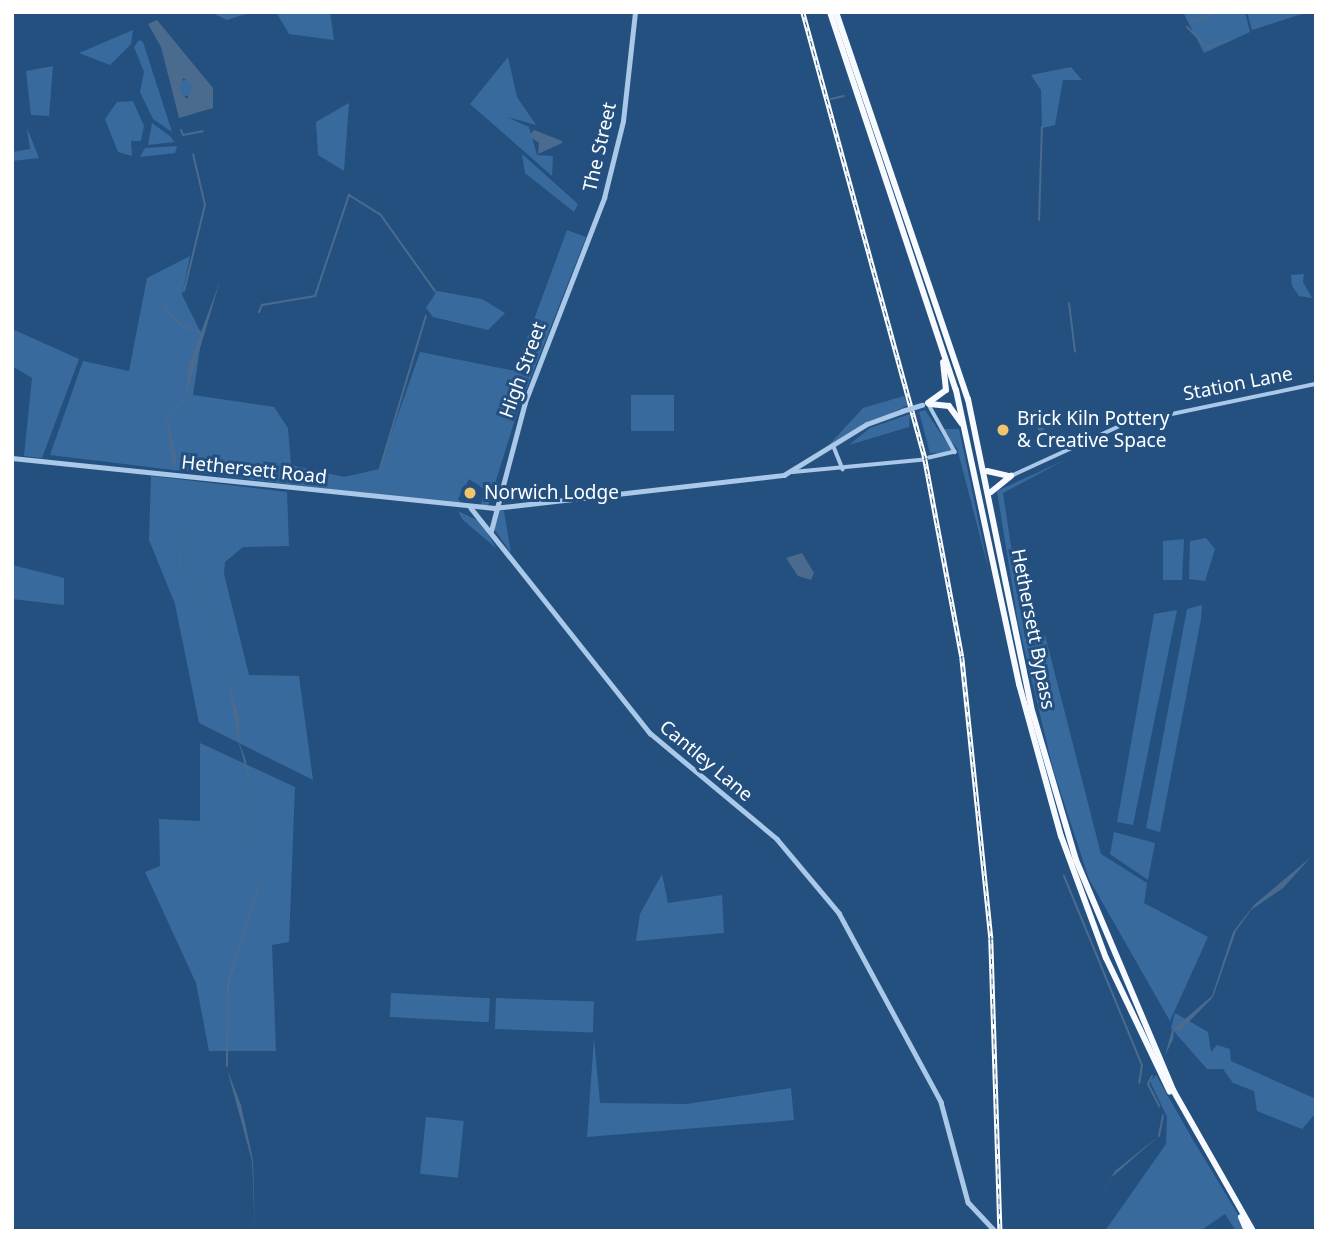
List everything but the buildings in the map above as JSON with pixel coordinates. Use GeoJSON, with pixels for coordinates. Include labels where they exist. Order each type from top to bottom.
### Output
{"type":"FeatureCollection","features":[{"type":"Feature","properties":{"kind":"highway","name":"Hethersett Bypass"},"geometry":{"type":"LineString","coordinates":[[830,12],[940,339],[970,443],[1018,684],[1069,861],[1145,1045],[1247,1231]]}},
{"type":"Feature","properties":{"kind":"highway","name":"Hethersett Bypass"},"geometry":{"type":"LineString","coordinates":[[836,12],[881,156],[948,336],[987,471],[1031,707],[1076,860],[1173,1090],[1253,1231]]}},
{"type":"Feature","properties":{"kind":"highway"},"geometry":{"type":"LineString","coordinates":[[925,404],[947,383],[940,339]]}},
{"type":"Feature","properties":{"kind":"highway"},"geometry":{"type":"LineString","coordinates":[[925,404],[953,409],[970,443]]}},
{"type":"Feature","properties":{"kind":"highway"},"geometry":{"type":"LineString","coordinates":[[987,471],[1011,477]]}},
{"type":"Feature","properties":{"kind":"highway"},"geometry":{"type":"LineString","coordinates":[[991,492],[1011,477]]}},
{"type":"Feature","properties":{"kind":"street","name":"The Street"},"geometry":{"type":"LineString","coordinates":[[586,244],[624,121],[635,12]]}},
{"type":"Feature","properties":{"kind":"street","name":"High Street"},"geometry":{"type":"LineString","coordinates":[[494,508],[525,402],[586,244]]}},
{"type":"Feature","properties":{"kind":"street","name":"Station Lane"},"geometry":{"type":"LineString","coordinates":[[1011,477],[1124,424],[1316,384]]}},
{"type":"Feature","properties":{"kind":"street"},"geometry":{"type":"LineString","coordinates":[[793,472],[867,424],[925,404],[955,452],[930,458]]}},
{"type":"Feature","properties":{"kind":"street"},"geometry":{"type":"LineString","coordinates":[[834,447],[843,469]]}},
{"type":"Feature","properties":{"kind":"street","name":"Hethersett Road"},"geometry":{"type":"LineString","coordinates":[[12,458],[471,508],[494,508]]}},
{"type":"Feature","properties":{"kind":"street"},"geometry":{"type":"LineString","coordinates":[[491,531],[494,508],[793,472],[921,460]]}},
{"type":"Feature","properties":{"kind":"street","name":"Cantley Lane"},"geometry":{"type":"LineString","coordinates":[[471,508],[650,733],[761,824],[806,872],[853,934],[947,1117],[968,1202],[995,1231]]}},
{"type":"Feature","properties":{"kind":"shaded area"},"geometry":{"type":"Polygon","coordinates":[[[210,12],[252,12],[227,20],[210,12]]]}},
{"type":"Feature","properties":{"kind":"shaded area"},"geometry":{"type":"Polygon","coordinates":[[[276,12],[330,12],[334,40],[289,34],[276,12]]]}},
{"type":"Feature","properties":{"kind":"shaded area"},"geometry":{"type":"Polygon","coordinates":[[[1183,12],[1245,12],[1250,32],[1204,53],[1183,12]]]}},
{"type":"Feature","properties":{"kind":"shaded area"},"geometry":{"type":"Polygon","coordinates":[[[1247,12],[1308,12],[1252,30],[1247,12]]]}},
{"type":"Feature","properties":{"kind":"shaded area"},"geometry":{"type":"Polygon","coordinates":[[[157,20],[213,88],[213,108],[179,118],[161,47],[148,24],[157,20]],[[183,78],[180,91],[187,99],[193,85],[183,78]]]}},
{"type":"Feature","properties":{"kind":"shaded area"},"geometry":{"type":"Polygon","coordinates":[[[133,30],[131,44],[110,65],[79,53],[133,30]]]}},
{"type":"Feature","properties":{"kind":"shaded area"},"geometry":{"type":"Polygon","coordinates":[[[139,40],[143,42],[172,132],[153,119],[140,92],[144,72],[134,47],[139,40]]]}},
{"type":"Feature","properties":{"kind":"shaded area"},"geometry":{"type":"Polygon","coordinates":[[[508,57],[517,97],[536,125],[507,117],[529,127],[537,155],[553,156],[552,176],[470,104],[508,57]]]}},
{"type":"Feature","properties":{"kind":"shaded area"},"geometry":{"type":"Polygon","coordinates":[[[53,66],[49,116],[31,115],[26,71],[53,66]]]}},
{"type":"Feature","properties":{"kind":"shaded area"},"geometry":{"type":"Polygon","coordinates":[[[1071,67],[1082,80],[1063,80],[1055,125],[1042,128],[1041,90],[1031,75],[1071,67]]]}},
{"type":"Feature","properties":{"kind":"shaded area"},"geometry":{"type":"Polygon","coordinates":[[[183,80],[189,80],[194,88],[192,94],[183,96],[178,91],[178,85],[183,80]]]}},
{"type":"Feature","properties":{"kind":"shaded area"},"geometry":{"type":"Polygon","coordinates":[[[133,101],[144,126],[141,141],[131,141],[132,156],[118,152],[105,119],[117,102],[133,101]]]}},
{"type":"Feature","properties":{"kind":"shaded area"},"geometry":{"type":"Polygon","coordinates":[[[349,103],[344,171],[318,155],[316,122],[349,103]]]}},
{"type":"Feature","properties":{"kind":"shaded area"},"geometry":{"type":"Polygon","coordinates":[[[152,123],[171,137],[174,142],[148,145],[152,123]]]}},
{"type":"Feature","properties":{"kind":"shaded area"},"geometry":{"type":"Polygon","coordinates":[[[27,128],[39,158],[12,161],[12,152],[30,149],[27,128]]]}},
{"type":"Feature","properties":{"kind":"shaded area"},"geometry":{"type":"Polygon","coordinates":[[[534,130],[562,143],[538,154],[539,143],[529,136],[534,130]]]}},
{"type":"Feature","properties":{"kind":"shaded area"},"geometry":{"type":"Polygon","coordinates":[[[177,146],[175,153],[140,157],[145,148],[177,146]]]}},
{"type":"Feature","properties":{"kind":"shaded area"},"geometry":{"type":"Polygon","coordinates":[[[522,154],[578,204],[574,212],[525,173],[522,154]]]}},
{"type":"Feature","properties":{"kind":"shaded area"},"geometry":{"type":"Polygon","coordinates":[[[567,230],[586,237],[517,413],[488,506],[481,506],[484,489],[469,479],[458,499],[463,505],[50,455],[83,361],[129,371],[147,278],[190,256],[182,295],[202,335],[193,395],[274,407],[288,428],[291,465],[344,477],[379,469],[420,352],[515,371],[567,230]]]}},
{"type":"Feature","properties":{"kind":"shaded area"},"geometry":{"type":"Polygon","coordinates":[[[1304,274],[1303,282],[1312,298],[1299,296],[1292,286],[1291,275],[1304,274]]]}},
{"type":"Feature","properties":{"kind":"shaded area"},"geometry":{"type":"Polygon","coordinates":[[[220,281],[185,399],[167,419],[176,454],[174,472],[166,419],[185,397],[189,365],[220,281]]]}},
{"type":"Feature","properties":{"kind":"shaded area"},"geometry":{"type":"Polygon","coordinates":[[[437,291],[482,299],[505,313],[488,330],[433,317],[426,308],[437,291]]]}},
{"type":"Feature","properties":{"kind":"shaded area"},"geometry":{"type":"Polygon","coordinates":[[[12,329],[79,359],[42,458],[24,456],[32,378],[12,366],[12,329]]]}},
{"type":"Feature","properties":{"kind":"shaded area"},"geometry":{"type":"Polygon","coordinates":[[[631,395],[674,395],[674,431],[631,431],[631,395]]]}},
{"type":"Feature","properties":{"kind":"shaded area"},"geometry":{"type":"Polygon","coordinates":[[[904,396],[908,405],[829,445],[863,408],[904,396]]]}},
{"type":"Feature","properties":{"kind":"shaded area"},"geometry":{"type":"Polygon","coordinates":[[[925,410],[952,450],[951,453],[930,453],[919,412],[925,410]]]}},
{"type":"Feature","properties":{"kind":"shaded area"},"geometry":{"type":"Polygon","coordinates":[[[1038,410],[1045,433],[1041,436],[1031,411],[1038,410]]]}},
{"type":"Feature","properties":{"kind":"shaded area"},"geometry":{"type":"Polygon","coordinates":[[[910,414],[909,427],[849,445],[870,428],[910,414]]]}},
{"type":"Feature","properties":{"kind":"shaded area"},"geometry":{"type":"Polygon","coordinates":[[[940,429],[959,429],[989,571],[957,448],[940,429]]]}},
{"type":"Feature","properties":{"kind":"shaded area"},"geometry":{"type":"Polygon","coordinates":[[[1065,460],[1003,493],[1025,638],[1045,635],[1101,854],[1147,883],[1144,903],[1208,937],[1170,1021],[1089,879],[1053,769],[1018,622],[997,491],[1065,460]]]}},
{"type":"Feature","properties":{"kind":"shaded area"},"geometry":{"type":"Polygon","coordinates":[[[151,476],[287,492],[289,546],[243,547],[225,562],[224,574],[249,675],[299,676],[313,780],[199,723],[175,604],[149,540],[151,476]]]}},
{"type":"Feature","properties":{"kind":"shaded area"},"geometry":{"type":"Polygon","coordinates":[[[174,481],[181,566],[208,603],[228,673],[207,603],[180,566],[174,481]]]}},
{"type":"Feature","properties":{"kind":"shaded area"},"geometry":{"type":"Polygon","coordinates":[[[458,511],[481,522],[496,548],[463,520],[458,511]]]}},
{"type":"Feature","properties":{"kind":"shaded area"},"geometry":{"type":"Polygon","coordinates":[[[498,511],[504,511],[511,553],[492,526],[498,511]]]}},
{"type":"Feature","properties":{"kind":"shaded area"},"geometry":{"type":"Polygon","coordinates":[[[1206,538],[1215,549],[1205,581],[1189,579],[1190,541],[1206,538]]]}},
{"type":"Feature","properties":{"kind":"shaded area"},"geometry":{"type":"Polygon","coordinates":[[[1184,539],[1182,580],[1163,580],[1163,541],[1184,539]]]}},
{"type":"Feature","properties":{"kind":"shaded area"},"geometry":{"type":"Polygon","coordinates":[[[802,553],[814,573],[811,580],[798,576],[786,558],[802,553]]]}},
{"type":"Feature","properties":{"kind":"shaded area"},"geometry":{"type":"Polygon","coordinates":[[[12,565],[64,578],[64,605],[12,599],[12,565]]]}},
{"type":"Feature","properties":{"kind":"shaded area"},"geometry":{"type":"Polygon","coordinates":[[[1202,605],[1160,832],[1146,828],[1187,609],[1202,605]]]}},
{"type":"Feature","properties":{"kind":"shaded area"},"geometry":{"type":"Polygon","coordinates":[[[1177,610],[1133,825],[1117,822],[1154,614],[1177,610]]]}},
{"type":"Feature","properties":{"kind":"shaded area"},"geometry":{"type":"Polygon","coordinates":[[[227,676],[239,718],[239,742],[249,776],[258,889],[248,776],[238,740],[227,676]]]}},
{"type":"Feature","properties":{"kind":"shaded area"},"geometry":{"type":"Polygon","coordinates":[[[200,743],[295,787],[289,942],[272,945],[276,1051],[209,1051],[196,983],[145,872],[160,866],[159,819],[200,821],[200,743]]]}},
{"type":"Feature","properties":{"kind":"shaded area"},"geometry":{"type":"Polygon","coordinates":[[[1114,832],[1155,843],[1148,880],[1110,854],[1114,832]]]}},
{"type":"Feature","properties":{"kind":"shaded area"},"geometry":{"type":"Polygon","coordinates":[[[1311,857],[1283,888],[1251,910],[1236,931],[1213,997],[1181,1030],[1174,1030],[1165,1056],[1172,1030],[1212,996],[1233,932],[1254,905],[1311,857]]]}},
{"type":"Feature","properties":{"kind":"shaded area"},"geometry":{"type":"Polygon","coordinates":[[[662,874],[668,903],[722,895],[724,933],[636,941],[640,914],[662,874]]]}},
{"type":"Feature","properties":{"kind":"shaded area"},"geometry":{"type":"Polygon","coordinates":[[[391,993],[490,998],[489,1022],[390,1017],[391,993]]]}},
{"type":"Feature","properties":{"kind":"shaded area"},"geometry":{"type":"Polygon","coordinates":[[[496,998],[594,1001],[593,1032],[495,1029],[496,998]]]}},
{"type":"Feature","properties":{"kind":"shaded area"},"geometry":{"type":"Polygon","coordinates":[[[1175,1013],[1208,1032],[1211,1052],[1217,1045],[1230,1049],[1231,1061],[1316,1099],[1316,1113],[1302,1129],[1257,1111],[1254,1091],[1233,1083],[1223,1069],[1207,1069],[1171,1028],[1175,1013]]]}},
{"type":"Feature","properties":{"kind":"shaded area"},"geometry":{"type":"Polygon","coordinates":[[[594,1038],[600,1103],[687,1104],[791,1088],[794,1120],[587,1137],[594,1038]]]}},
{"type":"Feature","properties":{"kind":"shaded area"},"geometry":{"type":"Polygon","coordinates":[[[227,1069],[241,1105],[253,1160],[255,1231],[252,1161],[227,1069]]]}},
{"type":"Feature","properties":{"kind":"shaded area"},"geometry":{"type":"Polygon","coordinates":[[[1156,1075],[1248,1231],[1236,1231],[1225,1214],[1200,1231],[1105,1231],[1166,1144],[1167,1117],[1150,1081],[1156,1075]]]}},
{"type":"Feature","properties":{"kind":"shaded area"},"geometry":{"type":"Polygon","coordinates":[[[426,1117],[464,1121],[458,1178],[420,1174],[426,1117]]]}},
{"type":"Feature","properties":{"kind":"shaded area"},"geometry":{"type":"Polygon","coordinates":[[[1160,1135],[1112,1177],[1083,1231],[1115,1171],[1160,1135]]]}},
{"type":"Feature","properties":{"kind":"waterway"},"geometry":{"type":"LineString","coordinates":[[1190,23],[1210,15]]}},
{"type":"Feature","properties":{"kind":"waterway"},"geometry":{"type":"LineString","coordinates":[[1187,27],[1207,47],[1230,40]]}},
{"type":"Feature","properties":{"kind":"waterway"},"geometry":{"type":"LineString","coordinates":[[831,99],[844,96]]}},
{"type":"Feature","properties":{"kind":"waterway"},"geometry":{"type":"LineString","coordinates":[[1039,220],[1042,127]]}},
{"type":"Feature","properties":{"kind":"waterway"},"geometry":{"type":"LineString","coordinates":[[181,130],[183,135],[203,131]]}},
{"type":"Feature","properties":{"kind":"waterway"},"geometry":{"type":"LineString","coordinates":[[184,291],[205,205],[193,154]]}},
{"type":"Feature","properties":{"kind":"waterway"},"geometry":{"type":"LineString","coordinates":[[259,312],[262,305],[315,296],[349,195],[380,214],[435,291]]}},
{"type":"Feature","properties":{"kind":"waterway"},"geometry":{"type":"LineString","coordinates":[[1069,303],[1075,352]]}},
{"type":"Feature","properties":{"kind":"waterway"},"geometry":{"type":"LineString","coordinates":[[164,307],[181,325],[200,332]]}},
{"type":"Feature","properties":{"kind":"waterway"},"geometry":{"type":"LineString","coordinates":[[380,468],[426,316]]}},
{"type":"Feature","properties":{"kind":"waterway"},"geometry":{"type":"LineString","coordinates":[[1064,876],[1142,1065],[1139,1083]]}},
{"type":"Feature","properties":{"kind":"waterway"},"geometry":{"type":"LineString","coordinates":[[227,1066],[228,984],[258,887]]}},
{"type":"Feature","properties":{"kind":"waterway"},"geometry":{"type":"LineString","coordinates":[[1152,1076],[1148,1084],[1159,1106]]}},
{"type":"Feature","properties":{"kind":"waterway"},"geometry":{"type":"LineString","coordinates":[[1159,1136],[1163,1115]]}},
{"type":"Feature","properties":{"kind":"railway"},"geometry":{"type":"LineString","coordinates":[[803,12],[925,459],[962,657],[991,939],[1000,1231]]}},
{"type":"Feature","properties":{"kind":"place","name":"Brick Kiln Pottery & Creative Space"},"geometry":{"type":"Point","coordinates":[1003,430]}},
{"type":"Feature","properties":{"kind":"place","name":"Norwich Lodge"},"geometry":{"type":"Point","coordinates":[470,493]}}]}
